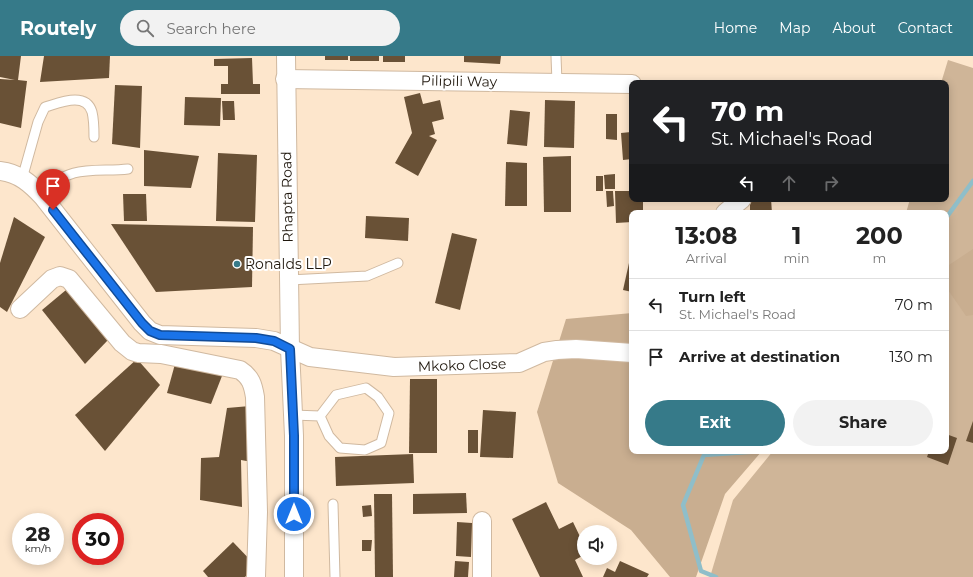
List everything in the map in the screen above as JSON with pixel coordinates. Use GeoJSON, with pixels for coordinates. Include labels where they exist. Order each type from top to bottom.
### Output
{"type":"FeatureCollection","features":[{"type":"Feature","properties":{"kind":"street","name":"Rhapta Road"},"geometry":{"type":"LineString","coordinates":[[286,56],[285,79],[290,349],[293,415],[294,577]]}},
{"type":"Feature","properties":{"kind":"street","name":"Pilipili Way"},"geometry":{"type":"LineString","coordinates":[[285,79],[629,84]]}},
{"type":"Feature","properties":{"kind":"street"},"geometry":{"type":"LineString","coordinates":[[0,171],[17,175],[29,184]]}},
{"type":"Feature","properties":{"kind":"street","name":"Mkoko Close"},"geometry":{"type":"LineString","coordinates":[[29,184],[142,323],[150,331],[160,335],[256,338],[274,341],[290,349],[327,360],[394,367],[519,363],[544,352],[564,349],[629,353]]}},
{"type":"Feature","properties":{"kind":"street"},"geometry":{"type":"LineString","coordinates":[[729,210],[738,202]]}},
{"type":"Feature","properties":{"kind":"street"},"geometry":{"type":"LineString","coordinates":[[20,309],[52,279],[60,276],[69,279],[122,343],[132,351],[175,357],[240,370],[248,376],[253,386],[255,397],[258,512],[256,577]]}},
{"type":"Feature","properties":{"kind":"street"},"geometry":{"type":"LineString","coordinates":[[482,521],[482,577]]}},
{"type":"Feature","properties":{"kind":"lane"},"geometry":{"type":"LineString","coordinates":[[556,56],[557,82]]}},
{"type":"Feature","properties":{"kind":"lane"},"geometry":{"type":"LineString","coordinates":[[94,138],[92,111],[86,103],[76,99],[45,107],[38,122],[29,184],[74,173],[128,169]]}},
{"type":"Feature","properties":{"kind":"lane"},"geometry":{"type":"LineString","coordinates":[[289,280],[367,276],[398,263]]}},
{"type":"Feature","properties":{"kind":"lane"},"geometry":{"type":"LineString","coordinates":[[366,388],[378,397],[389,413],[381,443],[365,450],[340,448],[329,436],[320,416],[336,395],[366,388]]}},
{"type":"Feature","properties":{"kind":"lane"},"geometry":{"type":"LineString","coordinates":[[293,415],[320,416]]}},
{"type":"Feature","properties":{"kind":"lane"},"geometry":{"type":"LineString","coordinates":[[333,504],[335,577]]}},
{"type":"Feature","properties":{"kind":"shaded area"},"geometry":{"type":"Polygon","coordinates":[[[948,60],[973,68],[973,577],[710,577],[733,500],[771,454],[949,454],[949,210],[907,210],[909,202],[949,202],[949,80],[942,80],[948,60]]]}},
{"type":"Feature","properties":{"kind":"shaded area"},"geometry":{"type":"Polygon","coordinates":[[[973,249],[973,315],[966,316],[949,291],[949,265],[973,249]]]}},
{"type":"Feature","properties":{"kind":"shaded area"},"geometry":{"type":"Polygon","coordinates":[[[629,313],[629,454],[759,454],[725,494],[696,577],[670,577],[631,530],[558,483],[537,412],[566,319],[629,313]]]}},
{"type":"Feature","properties":{"kind":"building"},"geometry":{"type":"Polygon","coordinates":[[[0,56],[21,56],[18,80],[27,81],[21,128],[0,123],[0,79],[15,80],[0,77],[0,56]]]}},
{"type":"Feature","properties":{"kind":"building"},"geometry":{"type":"Polygon","coordinates":[[[44,56],[110,56],[109,78],[40,82],[44,56]]]}},
{"type":"Feature","properties":{"kind":"building"},"geometry":{"type":"Polygon","coordinates":[[[325,56],[348,56],[348,60],[325,60],[325,56]]]}},
{"type":"Feature","properties":{"kind":"building"},"geometry":{"type":"Polygon","coordinates":[[[350,56],[379,56],[379,61],[350,61],[350,56]]]}},
{"type":"Feature","properties":{"kind":"building"},"geometry":{"type":"Polygon","coordinates":[[[383,56],[405,56],[405,62],[383,62],[383,56]]]}},
{"type":"Feature","properties":{"kind":"building"},"geometry":{"type":"Polygon","coordinates":[[[464,56],[501,56],[500,64],[464,62],[464,56]]]}},
{"type":"Feature","properties":{"kind":"building"},"geometry":{"type":"Polygon","coordinates":[[[252,58],[253,84],[260,84],[260,94],[221,94],[221,84],[228,84],[228,66],[214,66],[214,59],[252,58]]]}},
{"type":"Feature","properties":{"kind":"building"},"geometry":{"type":"Polygon","coordinates":[[[115,85],[142,86],[140,148],[112,144],[115,85]]]}},
{"type":"Feature","properties":{"kind":"building"},"geometry":{"type":"Polygon","coordinates":[[[420,93],[423,104],[440,100],[444,119],[432,122],[435,134],[429,136],[437,140],[418,176],[395,163],[412,133],[404,97],[420,93]]]}},
{"type":"Feature","properties":{"kind":"building"},"geometry":{"type":"Polygon","coordinates":[[[185,97],[221,98],[220,126],[184,125],[185,97]]]}},
{"type":"Feature","properties":{"kind":"building"},"geometry":{"type":"Polygon","coordinates":[[[545,100],[575,101],[574,148],[544,147],[545,100]]]}},
{"type":"Feature","properties":{"kind":"building"},"geometry":{"type":"Polygon","coordinates":[[[222,101],[234,101],[235,120],[223,120],[222,101]]]}},
{"type":"Feature","properties":{"kind":"building"},"geometry":{"type":"Polygon","coordinates":[[[510,110],[530,112],[527,146],[507,144],[510,110]]]}},
{"type":"Feature","properties":{"kind":"building"},"geometry":{"type":"Polygon","coordinates":[[[606,114],[617,114],[617,140],[606,139],[606,114]]]}},
{"type":"Feature","properties":{"kind":"building"},"geometry":{"type":"Polygon","coordinates":[[[629,132],[629,159],[623,160],[621,133],[629,132]]]}},
{"type":"Feature","properties":{"kind":"building"},"geometry":{"type":"Polygon","coordinates":[[[144,150],[199,156],[191,188],[144,186],[144,150]]]}},
{"type":"Feature","properties":{"kind":"building"},"geometry":{"type":"Polygon","coordinates":[[[218,153],[257,155],[255,222],[216,221],[218,153]]]}},
{"type":"Feature","properties":{"kind":"building"},"geometry":{"type":"Polygon","coordinates":[[[571,156],[571,212],[544,212],[543,157],[571,156]]]}},
{"type":"Feature","properties":{"kind":"building"},"geometry":{"type":"Polygon","coordinates":[[[506,162],[527,163],[527,206],[505,206],[506,162]]]}},
{"type":"Feature","properties":{"kind":"building"},"geometry":{"type":"Polygon","coordinates":[[[615,174],[615,189],[605,189],[604,175],[615,174]]]}},
{"type":"Feature","properties":{"kind":"building"},"geometry":{"type":"Polygon","coordinates":[[[596,176],[603,176],[603,191],[596,191],[596,176]]]}},
{"type":"Feature","properties":{"kind":"building"},"geometry":{"type":"Polygon","coordinates":[[[606,191],[613,191],[614,206],[607,207],[606,191]]]}},
{"type":"Feature","properties":{"kind":"building"},"geometry":{"type":"Polygon","coordinates":[[[615,191],[629,191],[629,202],[643,202],[643,210],[629,210],[629,222],[616,223],[615,191]]]}},
{"type":"Feature","properties":{"kind":"building"},"geometry":{"type":"Polygon","coordinates":[[[123,194],[146,194],[147,221],[124,221],[123,194]]]}},
{"type":"Feature","properties":{"kind":"building"},"geometry":{"type":"Polygon","coordinates":[[[750,202],[771,202],[772,210],[750,210],[750,202]]]}},
{"type":"Feature","properties":{"kind":"building"},"geometry":{"type":"Polygon","coordinates":[[[366,216],[409,218],[408,241],[365,238],[366,216]]]}},
{"type":"Feature","properties":{"kind":"building"},"geometry":{"type":"Polygon","coordinates":[[[14,217],[45,237],[7,312],[0,307],[0,263],[14,217]]]}},
{"type":"Feature","properties":{"kind":"building"},"geometry":{"type":"Polygon","coordinates":[[[111,224],[253,227],[252,287],[156,292],[111,224]]]}},
{"type":"Feature","properties":{"kind":"building"},"geometry":{"type":"Polygon","coordinates":[[[452,233],[477,239],[460,310],[435,303],[452,233]]]}},
{"type":"Feature","properties":{"kind":"building"},"geometry":{"type":"Polygon","coordinates":[[[629,263],[629,291],[623,290],[629,263]]]}},
{"type":"Feature","properties":{"kind":"building"},"geometry":{"type":"Polygon","coordinates":[[[66,290],[108,340],[85,364],[42,310],[66,290]]]}},
{"type":"Feature","properties":{"kind":"building"},"geometry":{"type":"Polygon","coordinates":[[[137,359],[160,385],[105,451],[75,415],[137,359]]]}},
{"type":"Feature","properties":{"kind":"building"},"geometry":{"type":"Polygon","coordinates":[[[175,364],[222,376],[211,404],[167,393],[175,364]]]}},
{"type":"Feature","properties":{"kind":"building"},"geometry":{"type":"Polygon","coordinates":[[[410,379],[437,379],[437,453],[409,453],[410,379]]]}},
{"type":"Feature","properties":{"kind":"building"},"geometry":{"type":"Polygon","coordinates":[[[250,406],[252,462],[241,460],[242,507],[200,500],[201,458],[219,457],[227,408],[250,406]]]}},
{"type":"Feature","properties":{"kind":"building"},"geometry":{"type":"Polygon","coordinates":[[[483,410],[516,412],[513,458],[480,457],[483,410]]]}},
{"type":"Feature","properties":{"kind":"building"},"geometry":{"type":"Polygon","coordinates":[[[973,421],[973,443],[966,441],[973,421]]]}},
{"type":"Feature","properties":{"kind":"building"},"geometry":{"type":"Polygon","coordinates":[[[468,430],[478,430],[478,453],[468,453],[468,430]]]}},
{"type":"Feature","properties":{"kind":"building"},"geometry":{"type":"Polygon","coordinates":[[[949,435],[957,438],[948,465],[927,457],[928,454],[949,454],[949,435]]]}},
{"type":"Feature","properties":{"kind":"building"},"geometry":{"type":"Polygon","coordinates":[[[413,454],[414,483],[336,486],[335,457],[413,454]]]}},
{"type":"Feature","properties":{"kind":"building"},"geometry":{"type":"Polygon","coordinates":[[[466,493],[467,513],[413,514],[413,494],[466,493]]]}},
{"type":"Feature","properties":{"kind":"building"},"geometry":{"type":"Polygon","coordinates":[[[374,494],[392,494],[393,577],[375,577],[374,494]]]}},
{"type":"Feature","properties":{"kind":"building"},"geometry":{"type":"Polygon","coordinates":[[[546,502],[559,529],[573,522],[577,530],[577,559],[575,560],[583,577],[540,577],[512,519],[546,502]]]}},
{"type":"Feature","properties":{"kind":"building"},"geometry":{"type":"Polygon","coordinates":[[[371,505],[372,516],[363,517],[362,506],[371,505]]]}},
{"type":"Feature","properties":{"kind":"building"},"geometry":{"type":"Polygon","coordinates":[[[457,522],[472,523],[471,557],[456,556],[457,522]]]}},
{"type":"Feature","properties":{"kind":"building"},"geometry":{"type":"Polygon","coordinates":[[[362,540],[372,540],[371,551],[362,551],[362,540]]]}},
{"type":"Feature","properties":{"kind":"building"},"geometry":{"type":"Polygon","coordinates":[[[233,542],[256,566],[245,577],[208,577],[203,571],[233,542]]]}},
{"type":"Feature","properties":{"kind":"building"},"geometry":{"type":"Polygon","coordinates":[[[455,561],[469,562],[468,577],[454,577],[455,561]]]}},
{"type":"Feature","properties":{"kind":"building"},"geometry":{"type":"Polygon","coordinates":[[[620,561],[649,574],[647,577],[603,577],[607,568],[615,572],[620,561]]]}},
{"type":"Feature","properties":{"kind":"waterway"},"geometry":{"type":"LineString","coordinates":[[949,214],[973,181]]}},
{"type":"Feature","properties":{"kind":"waterway"},"geometry":{"type":"LineString","coordinates":[[716,577],[701,571],[683,505],[704,455],[718,454]]}},
{"type":"Feature","properties":{"kind":"place","name":"Ronalds LLP"},"geometry":{"type":"Point","coordinates":[237,264]}},
{"type":"Feature","properties":{"kind":"route"},"geometry":{"type":"LineString","coordinates":[[53,210],[142,323],[150,331],[160,335],[256,338],[274,341],[290,349],[294,436],[294,514]]}}]}
